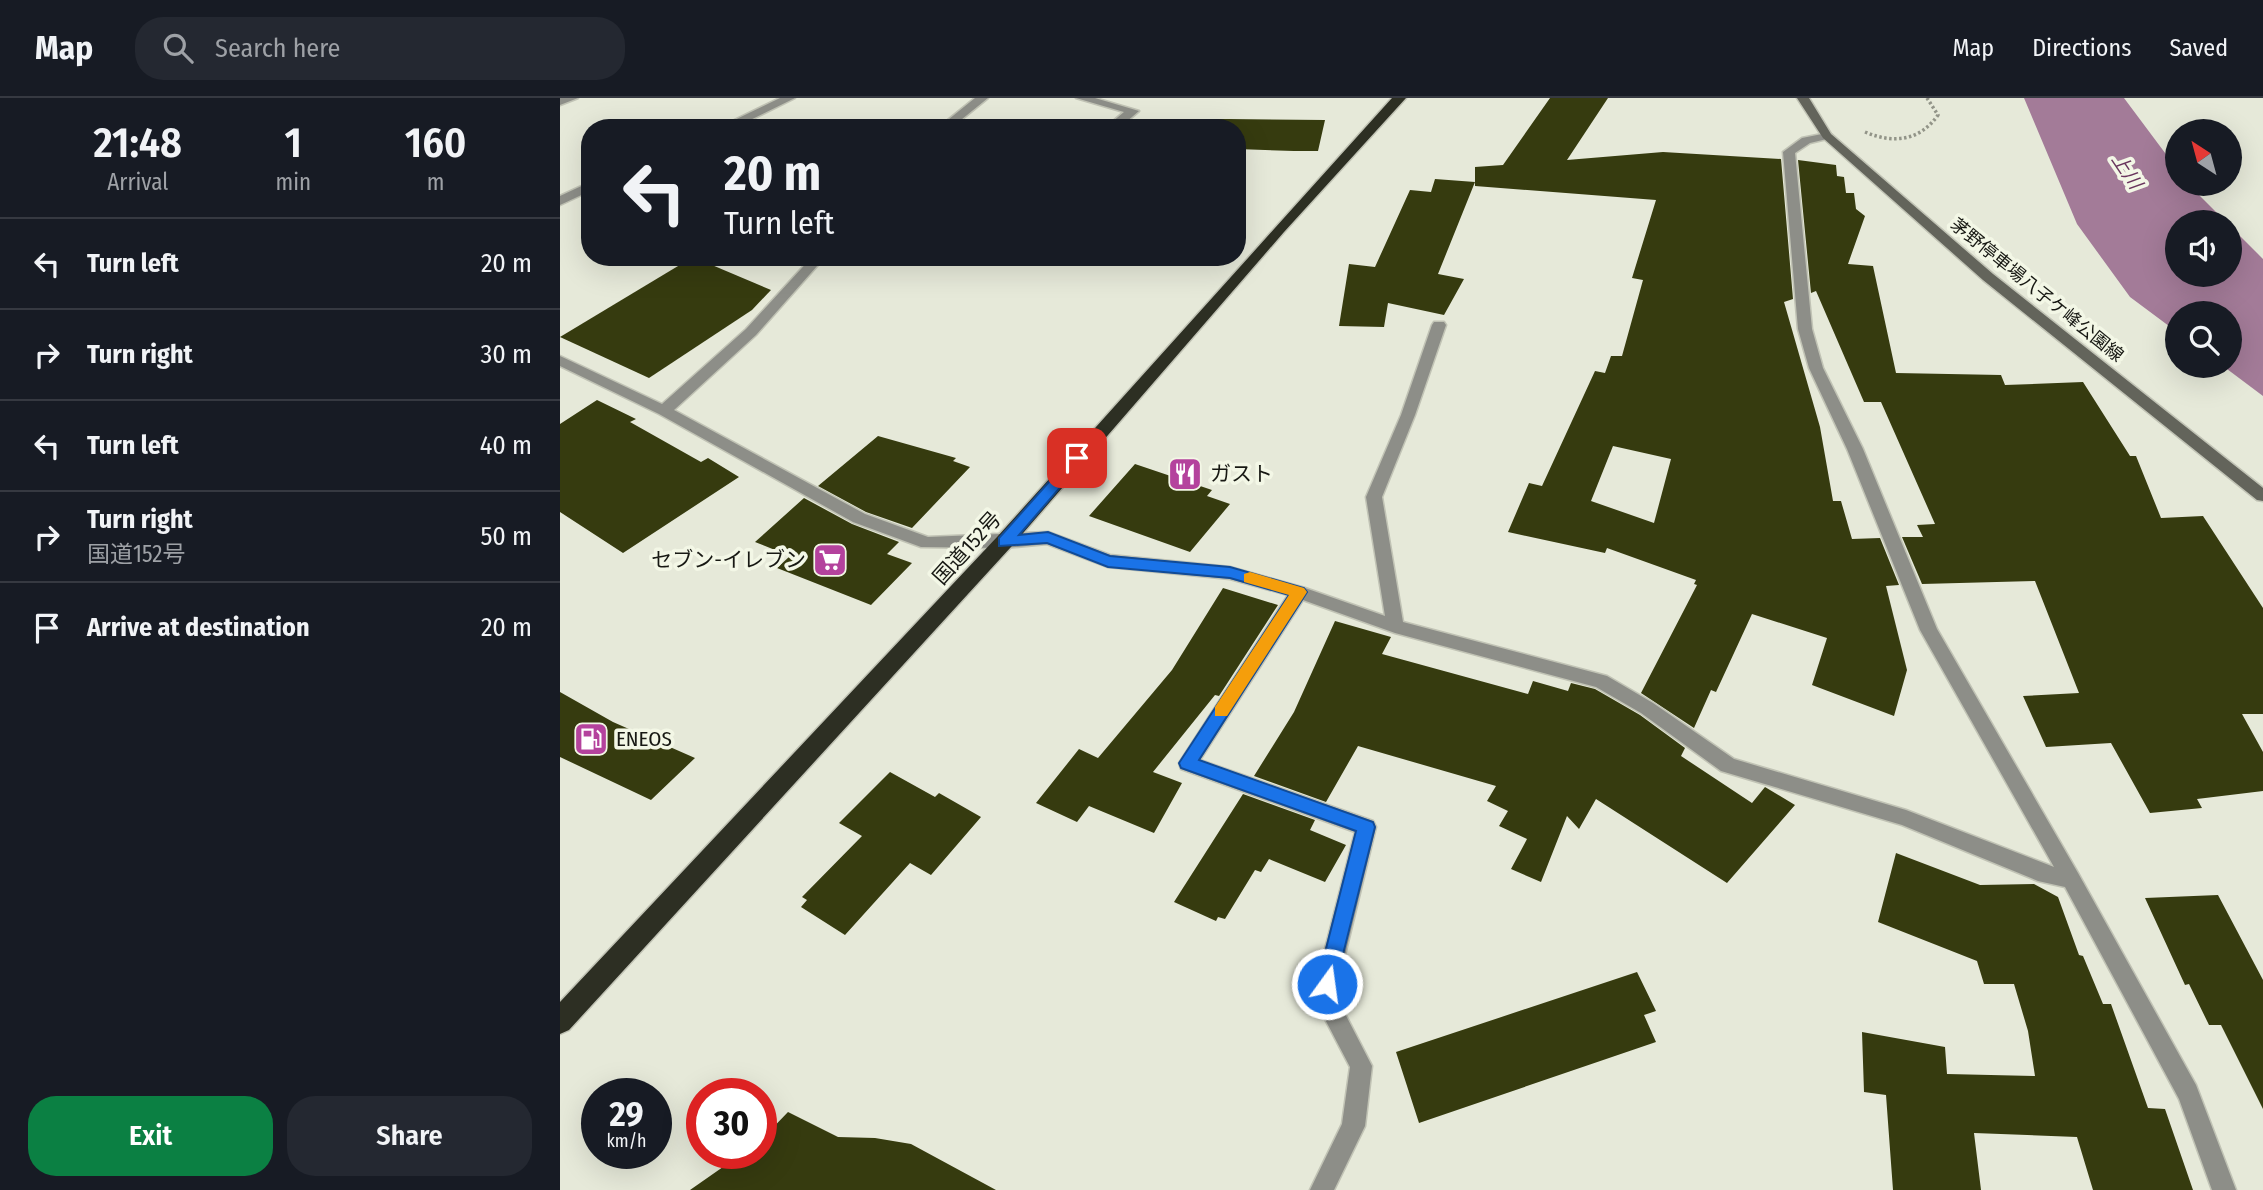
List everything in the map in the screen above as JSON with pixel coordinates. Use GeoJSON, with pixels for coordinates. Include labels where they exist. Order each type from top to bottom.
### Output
{"type":"FeatureCollection","features":[{"type":"Feature","properties":{"kind":"highway","name":"国道152号"},"geometry":{"type":"LineString","coordinates":[[560,1021],[1004,542],[1279,229],[1399,98]]}},
{"type":"Feature","properties":{"kind":"main road","name":"茅野停車場八子ケ峰公園線"},"geometry":{"type":"LineString","coordinates":[[1804,98],[1827,136],[1988,278],[2263,496]]}},
{"type":"Feature","properties":{"kind":"street"},"geometry":{"type":"LineString","coordinates":[[560,102],[572,98]]}},
{"type":"Feature","properties":{"kind":"street"},"geometry":{"type":"LineString","coordinates":[[744,119],[789,98]]}},
{"type":"Feature","properties":{"kind":"street"},"geometry":{"type":"LineString","coordinates":[[955,119],[982,98]]}},
{"type":"Feature","properties":{"kind":"street"},"geometry":{"type":"LineString","coordinates":[[1082,98],[1133,111],[1123,119]]}},
{"type":"Feature","properties":{"kind":"street"},"geometry":{"type":"LineString","coordinates":[[1827,136],[1806,140],[1789,152],[1805,329],[1816,368],[1855,449],[1929,630],[2071,879],[2188,1093],[2224,1190]]}},
{"type":"Feature","properties":{"kind":"street"},"geometry":{"type":"LineString","coordinates":[[560,192],[581,189]]}},
{"type":"Feature","properties":{"kind":"street"},"geometry":{"type":"LineString","coordinates":[[560,201],[581,190]]}},
{"type":"Feature","properties":{"kind":"street"},"geometry":{"type":"LineString","coordinates":[[664,411],[751,332],[811,266]]}},
{"type":"Feature","properties":{"kind":"street"},"geometry":{"type":"LineString","coordinates":[[1395,626],[1374,497],[1408,415],[1439,325]]}},
{"type":"Feature","properties":{"kind":"street"},"geometry":{"type":"LineString","coordinates":[[560,360],[664,411],[859,518],[927,543],[1004,542],[1048,538],[1108,561],[1230,573],[1299,592],[1395,626],[1601,681],[1647,708],[1728,765],[1906,818],[2045,875],[2071,879]]}},
{"type":"Feature","properties":{"kind":"street"},"geometry":{"type":"LineString","coordinates":[[1299,592],[1188,763],[1366,827],[1327,984],[1328,1004],[1361,1066],[1353,1126],[1322,1190]]}},
{"type":"Feature","properties":{"kind":"path"},"geometry":{"type":"LineString","coordinates":[[1857,128],[1891,141],[1914,136],[1932,126],[1938,115],[1927,98]]}},
{"type":"Feature","properties":{"kind":"water","name":"上川"},"geometry":{"type":"Polygon","coordinates":[[[2024,98],[2124,98],[2165,153],[2165,196],[2200,196],[2214,210],[2165,210],[2165,287],[2242,287],[2242,238],[2263,259],[2263,396],[2239,378],[2242,378],[2242,301],[2165,301],[2165,323],[2130,297],[2077,224],[2024,98]]]}},
{"type":"Feature","properties":{"kind":"building"},"geometry":{"type":"Polygon","coordinates":[[[1550,98],[1608,98],[1567,160],[1663,152],[1781,159],[1793,299],[1784,302],[1820,427],[1833,501],[1841,501],[1852,539],[1880,538],[1899,585],[1886,586],[1907,670],[1894,716],[1812,685],[1827,638],[1752,614],[1716,692],[1711,690],[1694,728],[1641,693],[1697,585],[1694,584],[1696,580],[1607,548],[1605,553],[1508,532],[1529,483],[1542,486],[1595,371],[1605,373],[1611,356],[1622,356],[1643,280],[1632,278],[1656,200],[1475,186],[1475,167],[1503,165],[1550,98]],[[1613,446],[1591,501],[1654,523],[1671,459],[1613,446]]]}},
{"type":"Feature","properties":{"kind":"building"},"geometry":{"type":"Polygon","coordinates":[[[1246,119],[1325,120],[1318,151],[1246,149],[1246,119]]]}},
{"type":"Feature","properties":{"kind":"building"},"geometry":{"type":"Polygon","coordinates":[[[1798,160],[1836,165],[1837,176],[1844,177],[1846,193],[1854,193],[1856,209],[1865,216],[1848,264],[1873,266],[1896,373],[2001,375],[2005,385],[2083,382],[2130,456],[2136,456],[2161,518],[2203,516],[2263,608],[2263,714],[2242,714],[2263,752],[2263,791],[2197,799],[2202,808],[2150,813],[2111,743],[2046,747],[2023,696],[2079,693],[2035,581],[1922,584],[1902,537],[1923,537],[1917,525],[1935,524],[1881,402],[1864,402],[1816,291],[1811,293],[1798,160]]]}},
{"type":"Feature","properties":{"kind":"building"},"geometry":{"type":"Polygon","coordinates":[[[1435,179],[1475,182],[1438,274],[1464,279],[1444,315],[1388,303],[1384,327],[1339,326],[1349,264],[1375,267],[1410,190],[1431,192],[1435,179]]]}},
{"type":"Feature","properties":{"kind":"building"},"geometry":{"type":"Polygon","coordinates":[[[678,266],[714,266],[771,290],[752,310],[649,378],[560,337],[678,266]]]}},
{"type":"Feature","properties":{"kind":"building"},"geometry":{"type":"Polygon","coordinates":[[[597,400],[636,419],[630,422],[701,462],[708,458],[739,477],[623,553],[560,512],[560,424],[597,400]]]}},
{"type":"Feature","properties":{"kind":"building"},"geometry":{"type":"Polygon","coordinates":[[[878,436],[956,458],[953,461],[970,467],[912,528],[866,512],[818,486],[878,436]]]}},
{"type":"Feature","properties":{"kind":"building"},"geometry":{"type":"Polygon","coordinates":[[[1135,464],[1212,490],[1207,496],[1230,504],[1190,552],[1089,516],[1135,464]]]}},
{"type":"Feature","properties":{"kind":"building"},"geometry":{"type":"Polygon","coordinates":[[[804,498],[852,524],[899,542],[887,554],[912,563],[871,605],[777,568],[790,556],[755,542],[804,498]]]}},
{"type":"Feature","properties":{"kind":"building"},"geometry":{"type":"Polygon","coordinates":[[[1223,588],[1278,605],[1219,696],[1215,695],[1153,772],[1182,783],[1154,833],[1089,806],[1077,822],[1036,803],[1079,749],[1098,758],[1172,670],[1223,588]]]}},
{"type":"Feature","properties":{"kind":"building"},"geometry":{"type":"Polygon","coordinates":[[[1335,621],[1391,637],[1382,654],[1528,694],[1533,681],[1568,691],[1571,683],[1595,689],[1640,715],[1685,748],[1681,756],[1752,803],[1765,787],[1795,805],[1727,883],[1596,799],[1579,829],[1567,816],[1541,882],[1511,869],[1527,839],[1499,826],[1508,811],[1487,801],[1496,786],[1358,746],[1326,802],[1254,776],[1294,712],[1335,621]]]}},
{"type":"Feature","properties":{"kind":"building"},"geometry":{"type":"Polygon","coordinates":[[[560,692],[613,722],[695,758],[651,800],[560,757],[560,692]]]}},
{"type":"Feature","properties":{"kind":"building"},"geometry":{"type":"Polygon","coordinates":[[[890,772],[935,797],[939,793],[981,817],[931,875],[910,863],[845,935],[801,907],[807,900],[802,897],[862,836],[839,823],[890,772]]]}},
{"type":"Feature","properties":{"kind":"building"},"geometry":{"type":"Polygon","coordinates":[[[1243,794],[1315,820],[1310,830],[1346,845],[1325,882],[1269,859],[1261,872],[1255,870],[1225,919],[1218,917],[1216,921],[1174,902],[1243,794]]]}},
{"type":"Feature","properties":{"kind":"building"},"geometry":{"type":"Polygon","coordinates":[[[1896,853],[1980,885],[2034,884],[2058,897],[2079,955],[2083,956],[2103,1004],[2111,1004],[2148,1108],[2165,1109],[2193,1190],[2093,1190],[2077,1137],[1974,1133],[1981,1190],[1893,1190],[1886,1095],[1864,1092],[1862,1032],[1945,1047],[1947,1074],[2035,1076],[2028,1031],[2014,984],[1984,984],[1977,961],[1878,922],[1896,853]]]}},
{"type":"Feature","properties":{"kind":"building"},"geometry":{"type":"Polygon","coordinates":[[[2218,895],[2263,980],[2263,1109],[2221,1025],[2209,1025],[2189,984],[2185,985],[2145,898],[2218,895]]]}},
{"type":"Feature","properties":{"kind":"building"},"geometry":{"type":"Polygon","coordinates":[[[1637,972],[1656,1011],[1644,1015],[1656,1042],[1419,1123],[1396,1052],[1637,972]]]}},
{"type":"Feature","properties":{"kind":"building"},"geometry":{"type":"Polygon","coordinates":[[[788,1112],[838,1137],[875,1138],[911,1144],[996,1190],[690,1190],[720,1169],[777,1169],[777,1123],[788,1112]]]}},
{"type":"Feature","properties":{"kind":"slow traffic"},"geometry":{"type":"LineString","coordinates":[[1221,711],[1299,592],[1250,578]]}},
{"type":"Feature","properties":{"kind":"place","name":"ガスト"},"geometry":{"type":"Point","coordinates":[1185,474]}},
{"type":"Feature","properties":{"kind":"place","name":"セブン-イレブン"},"geometry":{"type":"Point","coordinates":[830,560]}},
{"type":"Feature","properties":{"kind":"place","name":"ENEOS"},"geometry":{"type":"Point","coordinates":[591,739]}},
{"type":"Feature","properties":{"kind":"route"},"geometry":{"type":"LineString","coordinates":[[1077,458],[1004,542],[1048,538],[1108,561],[1230,573],[1299,592],[1188,763],[1366,827],[1327,984]]}}]}
